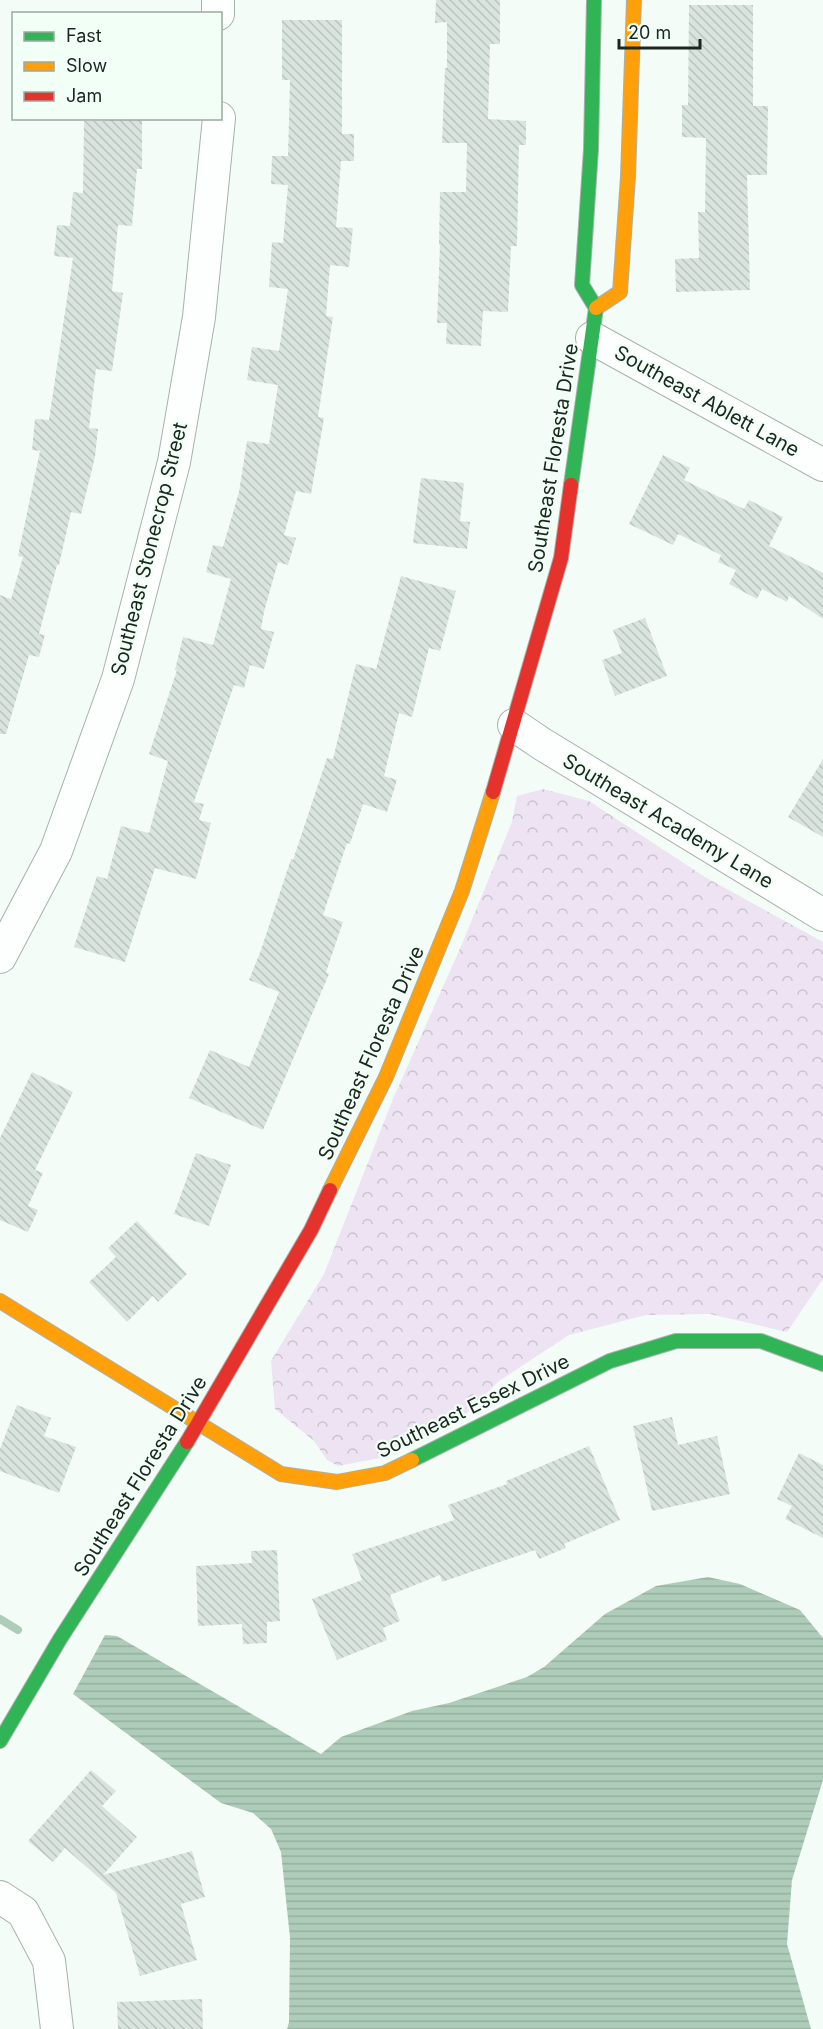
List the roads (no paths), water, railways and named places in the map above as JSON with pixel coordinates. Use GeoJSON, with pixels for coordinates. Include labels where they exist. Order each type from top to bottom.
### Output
{"type":"FeatureCollection","features":[{"type":"Feature","properties":{"kind":"street"},"geometry":{"type":"LineString","coordinates":[[594,0],[591,149],[582,285],[594,323]]}},
{"type":"Feature","properties":{"kind":"street"},"geometry":{"type":"LineString","coordinates":[[594,323],[620,292],[628,177],[634,0]]}},
{"type":"Feature","properties":{"kind":"street","name":"Southeast Stonecrop Street"},"geometry":{"type":"LineString","coordinates":[[0,957],[56,851],[121,668],[174,462],[199,317],[219,120]]}},
{"type":"Feature","properties":{"kind":"street","name":"Southeast Ablett Lane"},"geometry":{"type":"LineString","coordinates":[[594,323],[823,465]]}},
{"type":"Feature","properties":{"kind":"street","name":"Southeast Floresta Drive"},"geometry":{"type":"LineString","coordinates":[[0,1741],[60,1639],[199,1423],[311,1230],[386,1077],[462,891],[514,725],[561,558],[594,323]]}},
{"type":"Feature","properties":{"kind":"street","name":"Southeast Academy Lane"},"geometry":{"type":"LineString","coordinates":[[514,725],[823,915]]}},
{"type":"Feature","properties":{"kind":"street","name":"Southeast Essex Drive"},"geometry":{"type":"LineString","coordinates":[[0,1301],[280,1474],[337,1482],[385,1473],[610,1361],[676,1341],[761,1341],[823,1364]]}},
{"type":"Feature","properties":{"kind":"street"},"geometry":{"type":"LineString","coordinates":[[0,1897],[22,1912],[49,1961],[57,2029]]}},
{"type":"Feature","properties":{"kind":"waterway"},"geometry":{"type":"LineString","coordinates":[[0,1619],[18,1630]]}}]}
